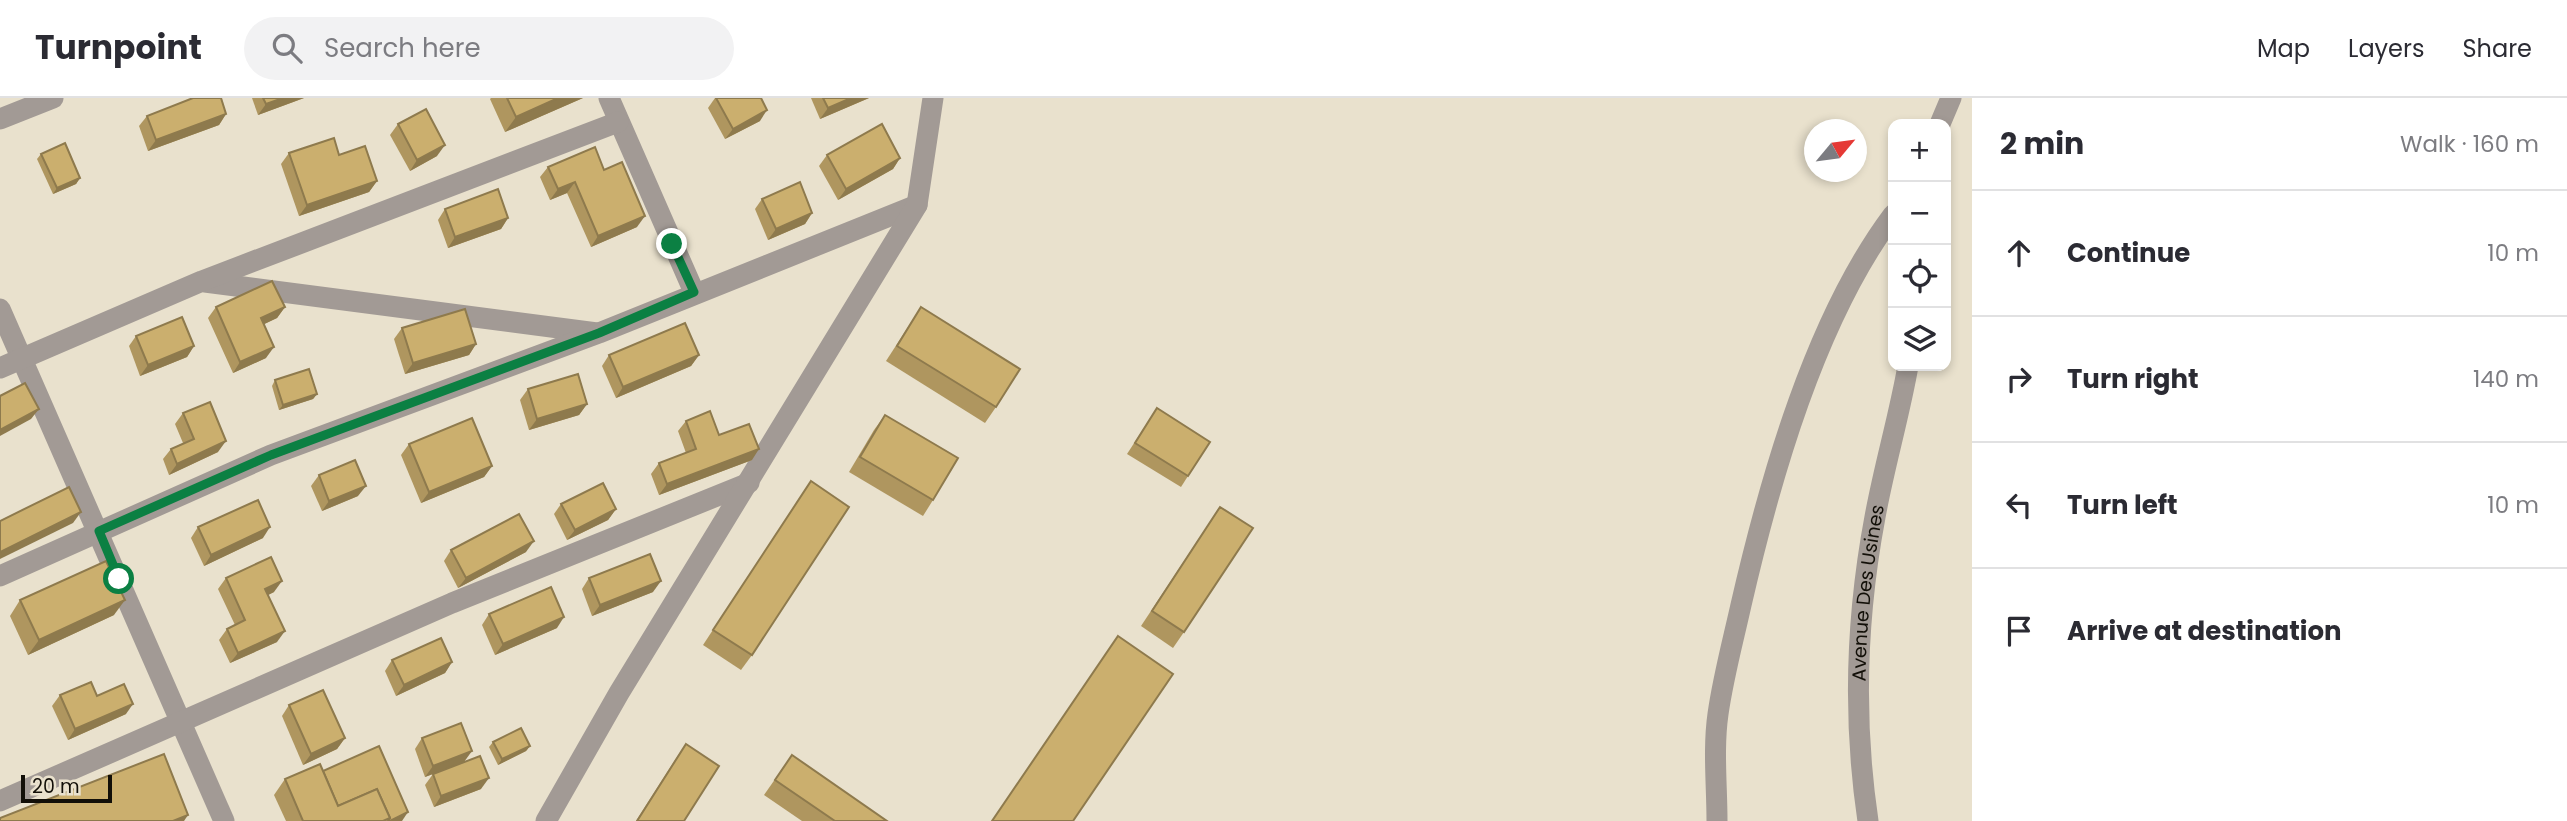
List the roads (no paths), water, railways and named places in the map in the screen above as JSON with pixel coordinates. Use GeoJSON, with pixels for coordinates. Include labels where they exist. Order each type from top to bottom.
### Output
{"type":"FeatureCollection","features":[{"type":"Feature","properties":{"kind":"street"},"geometry":{"type":"LineString","coordinates":[[0,119],[53,98]]}},
{"type":"Feature","properties":{"kind":"street"},"geometry":{"type":"LineString","coordinates":[[609,98],[694,292]]}},
{"type":"Feature","properties":{"kind":"street"},"geometry":{"type":"LineString","coordinates":[[545,821],[619,693],[917,205],[933,98]]}},
{"type":"Feature","properties":{"kind":"street"},"geometry":{"type":"LineString","coordinates":[[1942,119],[1951,98]]}},
{"type":"Feature","properties":{"kind":"street"},"geometry":{"type":"LineString","coordinates":[[0,368],[202,281],[618,122]]}},
{"type":"Feature","properties":{"kind":"street"},"geometry":{"type":"LineString","coordinates":[[0,576],[271,455],[599,333],[694,292],[917,205]]}},
{"type":"Feature","properties":{"kind":"street"},"geometry":{"type":"LineString","coordinates":[[1717,821],[1718,716],[1756,542],[1786,437],[1824,343],[1856,274],[1888,223]]}},
{"type":"Feature","properties":{"kind":"street"},"geometry":{"type":"LineString","coordinates":[[202,281],[599,333]]}},
{"type":"Feature","properties":{"kind":"street"},"geometry":{"type":"LineString","coordinates":[[0,309],[225,821]]}},
{"type":"Feature","properties":{"kind":"street","name":"Avenue Des Usines"},"geometry":{"type":"LineString","coordinates":[[1868,821],[1859,735],[1860,643],[1875,516],[1907,371]]}},
{"type":"Feature","properties":{"kind":"street"},"geometry":{"type":"LineString","coordinates":[[0,801],[452,603],[749,483]]}}]}
